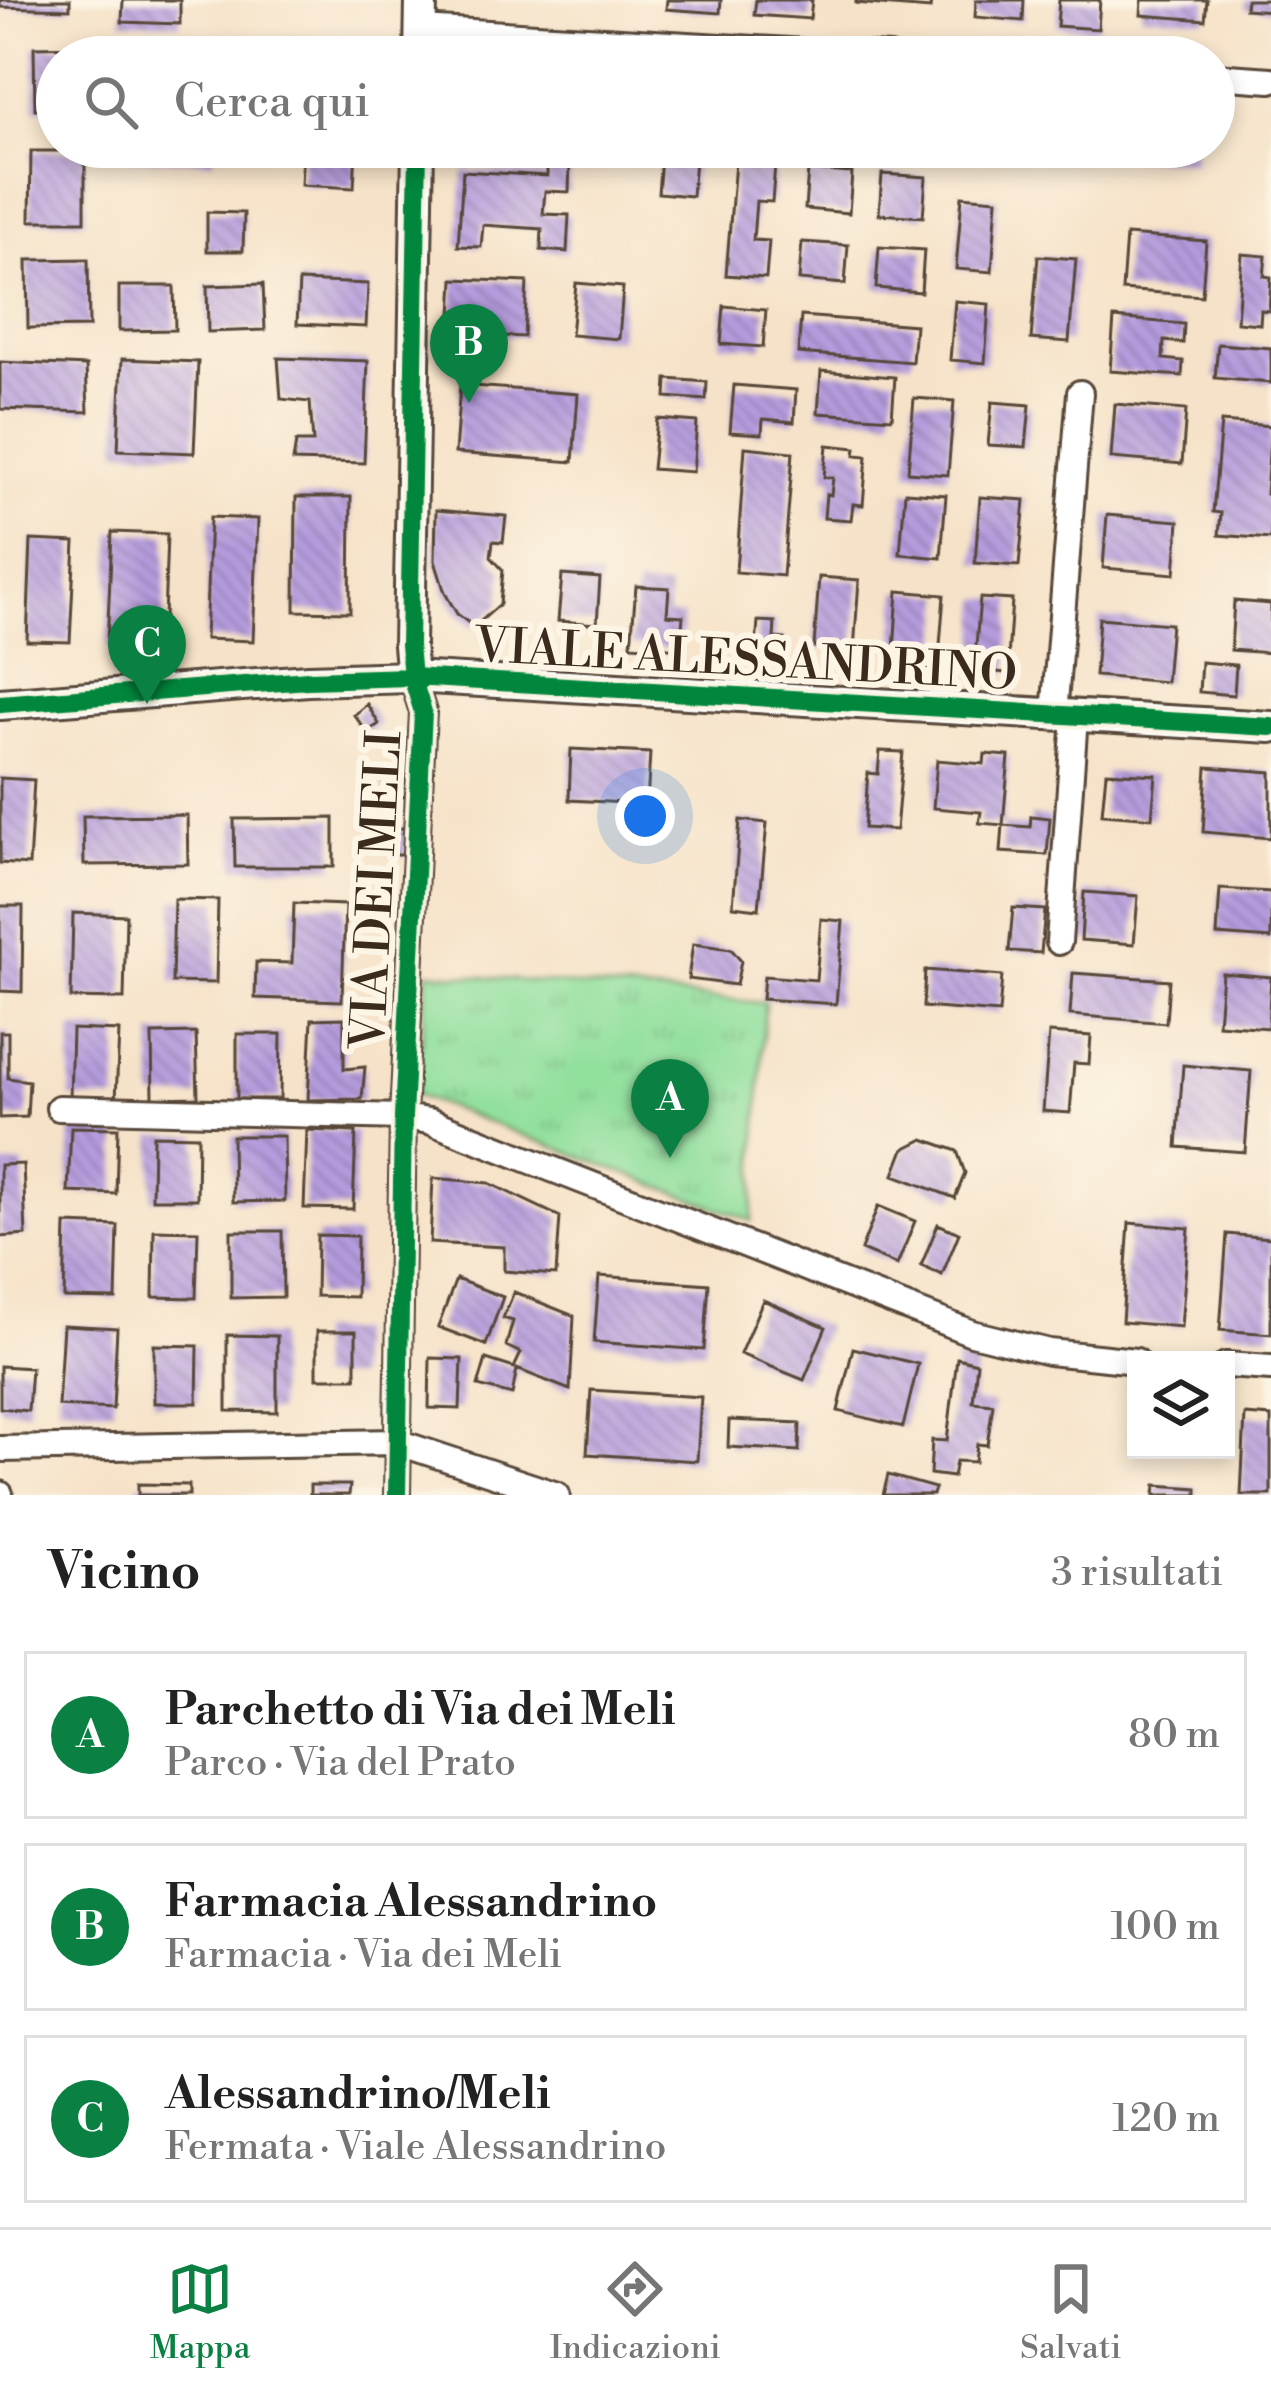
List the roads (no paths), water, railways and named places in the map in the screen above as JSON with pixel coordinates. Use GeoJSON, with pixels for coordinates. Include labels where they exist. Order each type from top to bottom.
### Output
{"type":"FeatureCollection","features":[{"type":"Feature","properties":{"kind":"street"},"geometry":{"type":"LineString","coordinates":[[420,29],[538,36]]}},
{"type":"Feature","properties":{"kind":"street"},"geometry":{"type":"LineString","coordinates":[[1235,77],[1271,80]]}},
{"type":"Feature","properties":{"kind":"street","name":"VIA DEI MELI"},"geometry":{"type":"LineString","coordinates":[[397,1495],[403,1117],[423,712],[412,677],[409,645],[418,168]]}},
{"type":"Feature","properties":{"kind":"street"},"geometry":{"type":"LineString","coordinates":[[1059,943],[1064,716],[1080,393]]}},
{"type":"Feature","properties":{"kind":"street","name":"VIALE ALESSANDRINO"},"geometry":{"type":"LineString","coordinates":[[0,704],[308,680],[412,677],[1271,728]]}},
{"type":"Feature","properties":{"kind":"street"},"geometry":{"type":"LineString","coordinates":[[59,1108],[429,1121],[972,1333],[1049,1352],[1127,1359]]}},
{"type":"Feature","properties":{"kind":"street"},"geometry":{"type":"LineString","coordinates":[[1235,1366],[1271,1368]]}},
{"type":"Feature","properties":{"kind":"street"},"geometry":{"type":"LineString","coordinates":[[0,1449],[397,1442],[557,1495]]}},
{"type":"Feature","properties":{"kind":"place","name":"Farmacia Alessandrino"},"geometry":{"type":"Point","coordinates":[469,403]}},
{"type":"Feature","properties":{"kind":"place","name":"Alessandrino/Meli"},"geometry":{"type":"Point","coordinates":[147,704]}},
{"type":"Feature","properties":{"kind":"place","name":"Parchetto di Via dei Meli"},"geometry":{"type":"Point","coordinates":[670,1158]}}]}
